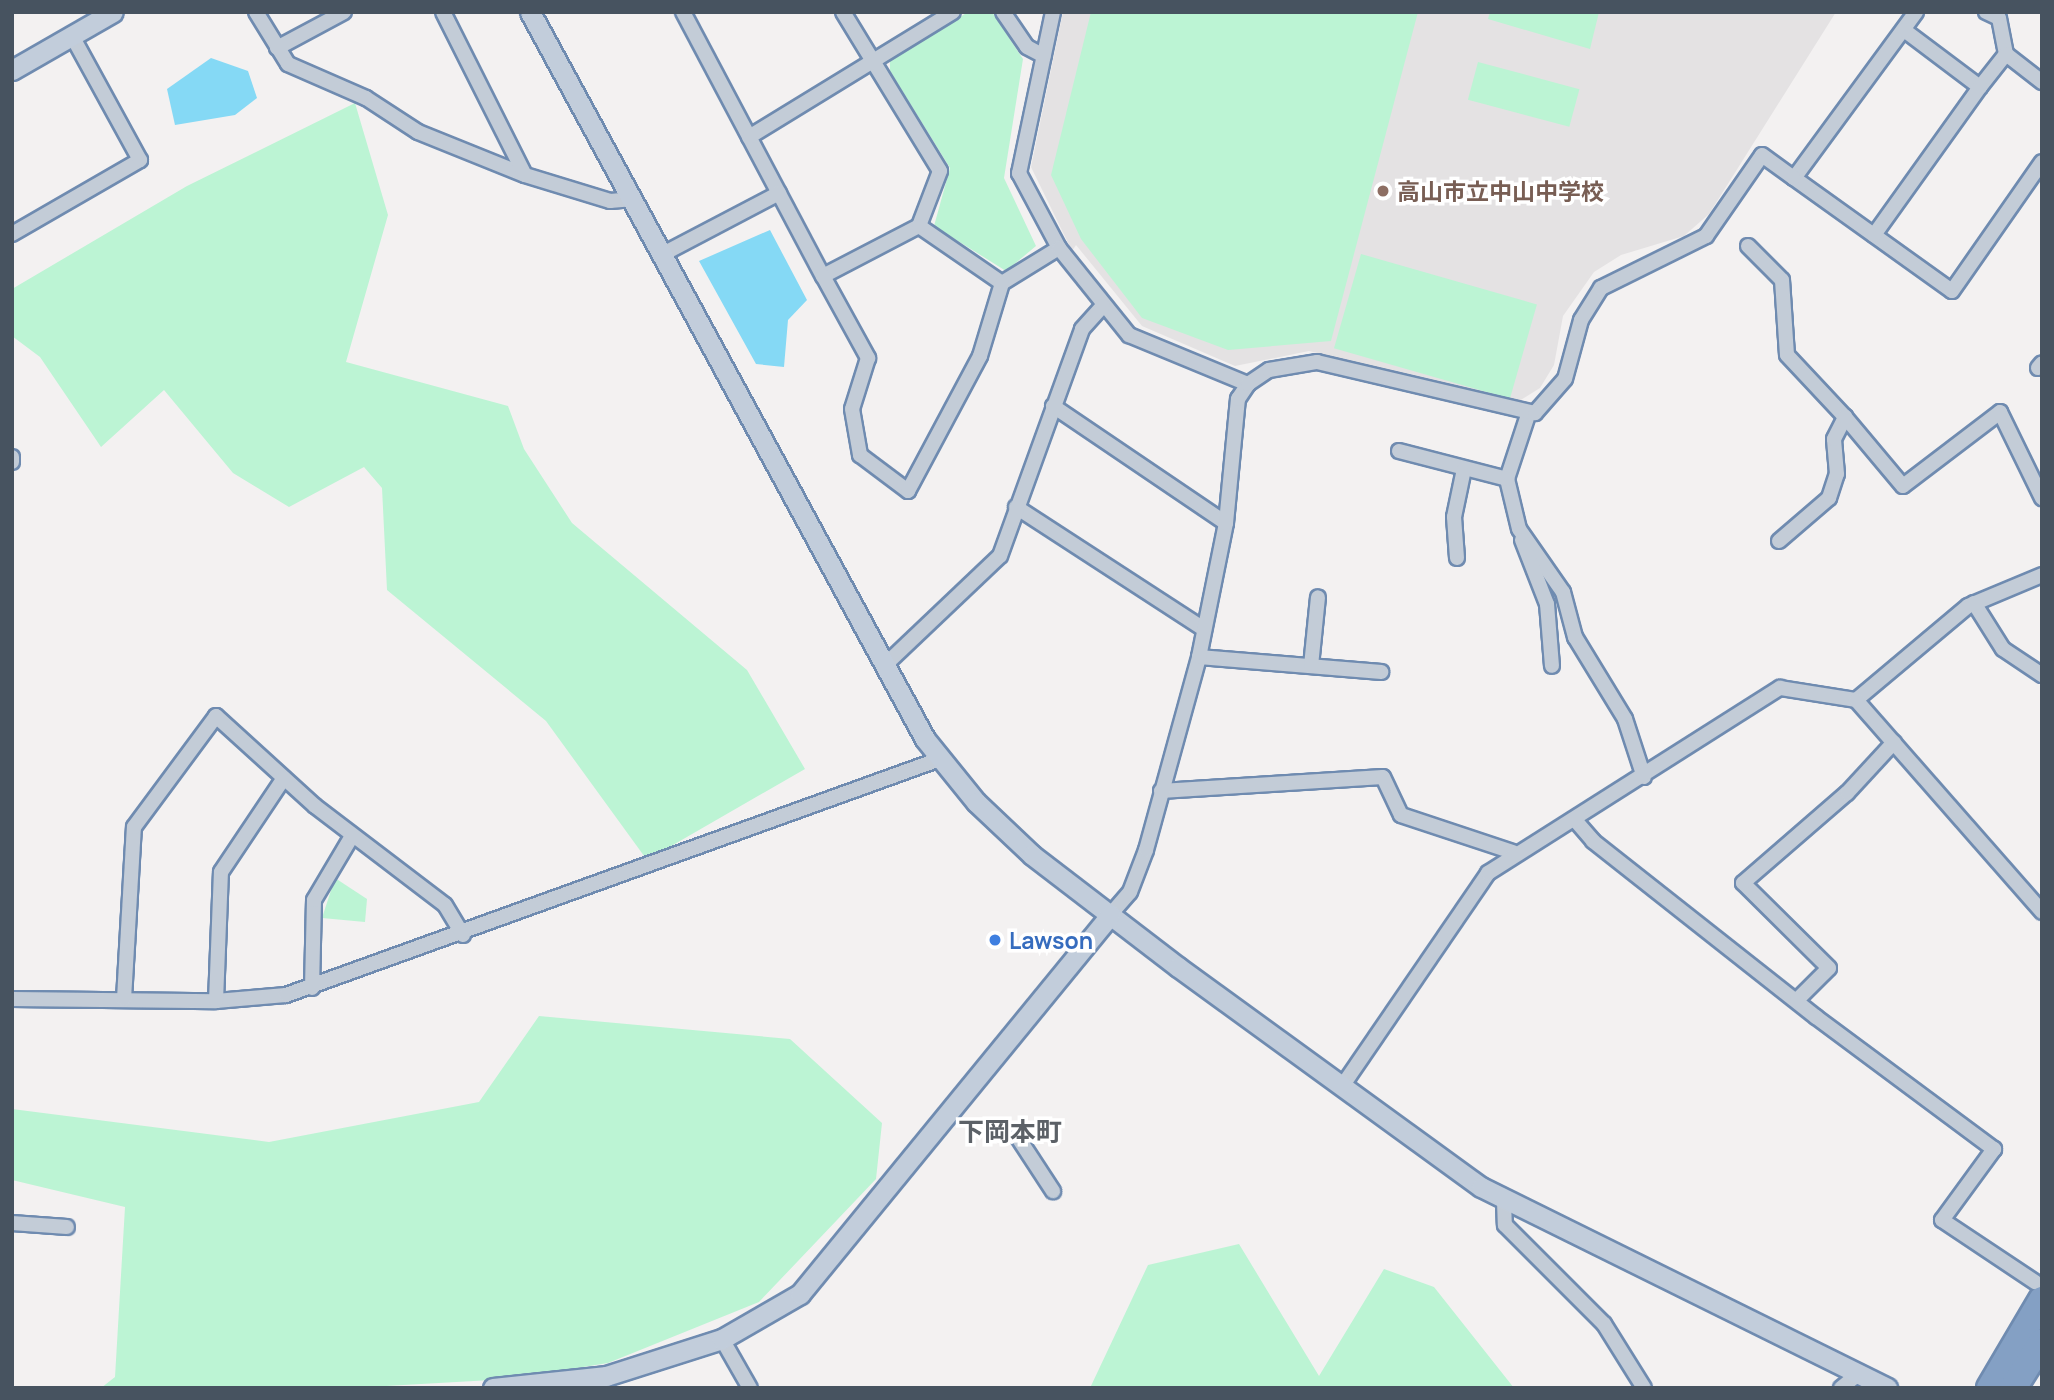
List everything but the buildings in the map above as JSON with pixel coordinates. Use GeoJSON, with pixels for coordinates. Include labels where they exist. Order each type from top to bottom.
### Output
{"type":"FeatureCollection","features":[{"type":"Feature","properties":{"kind":"highway"},"geometry":{"type":"LineString","coordinates":[[1990,1388],[2039,1291]]}},
{"type":"Feature","properties":{"kind":"highway"},"geometry":{"type":"LineString","coordinates":[[2013,1388],[2042,1342]]}},
{"type":"Feature","properties":{"kind":"street"},"geometry":{"type":"LineString","coordinates":[[12,70],[113,12]]}},
{"type":"Feature","properties":{"kind":"street"},"geometry":{"type":"LineString","coordinates":[[256,12],[288,64],[366,98],[418,132],[525,176],[610,201],[631,199]]}},
{"type":"Feature","properties":{"kind":"street"},"geometry":{"type":"LineString","coordinates":[[277,48],[344,12]]}},
{"type":"Feature","properties":{"kind":"street"},"geometry":{"type":"LineString","coordinates":[[443,12],[525,176]]}},
{"type":"Feature","properties":{"kind":"street"},"geometry":{"type":"LineString","coordinates":[[530,12],[886,665],[940,759],[1014,839],[1110,915],[1504,1202],[1887,1388]]}},
{"type":"Feature","properties":{"kind":"street"},"geometry":{"type":"LineString","coordinates":[[683,12],[868,358],[852,409],[860,455],[908,491],[980,356],[1002,283],[1059,248]]}},
{"type":"Feature","properties":{"kind":"street"},"geometry":{"type":"LineString","coordinates":[[823,276],[919,226],[940,171],[843,12]]}},
{"type":"Feature","properties":{"kind":"street"},"geometry":{"type":"LineString","coordinates":[[749,136],[953,12]]}},
{"type":"Feature","properties":{"kind":"street"},"geometry":{"type":"LineString","coordinates":[[1003,12],[1027,47],[1044,56]]}},
{"type":"Feature","properties":{"kind":"street"},"geometry":{"type":"LineString","coordinates":[[1053,12],[1019,173],[1059,248],[1129,335],[1248,384]]}},
{"type":"Feature","properties":{"kind":"street"},"geometry":{"type":"LineString","coordinates":[[1794,178],[1916,12]]}},
{"type":"Feature","properties":{"kind":"street"},"geometry":{"type":"LineString","coordinates":[[1997,14],[2006,54],[2042,82]]}},
{"type":"Feature","properties":{"kind":"street"},"geometry":{"type":"LineString","coordinates":[[1904,30],[1980,87]]}},
{"type":"Feature","properties":{"kind":"street"},"geometry":{"type":"LineString","coordinates":[[12,234],[140,160],[72,36]]}},
{"type":"Feature","properties":{"kind":"street"},"geometry":{"type":"LineString","coordinates":[[1874,235],[2006,54]]}},
{"type":"Feature","properties":{"kind":"street"},"geometry":{"type":"LineString","coordinates":[[1552,666],[1547,604],[1519,529],[1507,479],[1528,415],[1558,391],[1581,320],[1601,288],[1706,236],[1762,155],[1952,291],[2042,162]]}},
{"type":"Feature","properties":{"kind":"street"},"geometry":{"type":"LineString","coordinates":[[663,254],[779,193]]}},
{"type":"Feature","properties":{"kind":"street"},"geometry":{"type":"LineString","coordinates":[[919,226],[1002,283]]}},
{"type":"Feature","properties":{"kind":"street"},"geometry":{"type":"LineString","coordinates":[[1748,246],[1782,281],[1787,355],[1903,485],[2000,412],[2042,498]]}},
{"type":"Feature","properties":{"kind":"street"},"geometry":{"type":"LineString","coordinates":[[886,665],[1000,555],[1082,329],[1103,306]]}},
{"type":"Feature","properties":{"kind":"street"},"geometry":{"type":"LineString","coordinates":[[493,1388],[570,1384],[722,1339],[784,1306],[824,1270],[1130,892],[1199,657],[1226,523],[1238,399],[1248,384],[1269,370],[1317,362],[1528,415]]}},
{"type":"Feature","properties":{"kind":"street"},"geometry":{"type":"LineString","coordinates":[[1053,407],[1226,523]]}},
{"type":"Feature","properties":{"kind":"street"},"geometry":{"type":"LineString","coordinates":[[1779,541],[1829,498],[1837,474],[1834,439],[1845,417]]}},
{"type":"Feature","properties":{"kind":"street"},"geometry":{"type":"LineString","coordinates":[[1399,451],[1507,479]]}},
{"type":"Feature","properties":{"kind":"street"},"geometry":{"type":"LineString","coordinates":[[1457,558],[1454,517],[1464,469]]}},
{"type":"Feature","properties":{"kind":"street"},"geometry":{"type":"LineString","coordinates":[[1016,507],[1204,629]]}},
{"type":"Feature","properties":{"kind":"street"},"geometry":{"type":"LineString","coordinates":[[1519,529],[1563,592],[1575,636],[1625,719],[1644,777]]}},
{"type":"Feature","properties":{"kind":"street"},"geometry":{"type":"LineString","coordinates":[[1856,700],[1974,603],[2042,575]]}},
{"type":"Feature","properties":{"kind":"street"},"geometry":{"type":"LineString","coordinates":[[1311,666],[1318,597]]}},
{"type":"Feature","properties":{"kind":"street"},"geometry":{"type":"LineString","coordinates":[[1974,603],[2003,649],[2042,675]]}},
{"type":"Feature","properties":{"kind":"street"},"geometry":{"type":"LineString","coordinates":[[1199,657],[1381,672]]}},
{"type":"Feature","properties":{"kind":"street"},"geometry":{"type":"LineString","coordinates":[[1343,1085],[1488,873],[1513,852],[1575,820],[1780,688],[1856,700],[2042,912]]}},
{"type":"Feature","properties":{"kind":"street"},"geometry":{"type":"LineString","coordinates":[[124,999],[134,827],[216,716],[352,836],[445,905],[463,935]]}},
{"type":"Feature","properties":{"kind":"street"},"geometry":{"type":"LineString","coordinates":[[1797,1000],[1829,968],[1743,883],[1847,793],[1894,743]]}},
{"type":"Feature","properties":{"kind":"street"},"geometry":{"type":"LineString","coordinates":[[12,999],[216,1001],[312,988],[940,759]]}},
{"type":"Feature","properties":{"kind":"street"},"geometry":{"type":"LineString","coordinates":[[1161,791],[1383,777],[1401,815],[1513,852]]}},
{"type":"Feature","properties":{"kind":"street"},"geometry":{"type":"LineString","coordinates":[[216,1001],[221,872],[284,778]]}},
{"type":"Feature","properties":{"kind":"street"},"geometry":{"type":"LineString","coordinates":[[1575,820],[1593,841],[1994,1149],[1942,1220],[2039,1291]]}},
{"type":"Feature","properties":{"kind":"street"},"geometry":{"type":"LineString","coordinates":[[312,988],[314,900],[352,836]]}},
{"type":"Feature","properties":{"kind":"street"},"geometry":{"type":"LineString","coordinates":[[1017,1136],[1053,1191]]}},
{"type":"Feature","properties":{"kind":"street"},"geometry":{"type":"LineString","coordinates":[[1504,1202],[1505,1224],[1604,1324],[1644,1388]]}},
{"type":"Feature","properties":{"kind":"street"},"geometry":{"type":"LineString","coordinates":[[12,1223],[67,1227]]}},
{"type":"Feature","properties":{"kind":"street"},"geometry":{"type":"LineString","coordinates":[[722,1339],[750,1388]]}},
{"type":"Feature","properties":{"kind":"street"},"geometry":{"type":"LineString","coordinates":[[1841,1388],[1858,1374]]}},
{"type":"Feature","properties":{"kind":"shaded area","name":"高山市立中山中学校"},"geometry":{"type":"Polygon","coordinates":[[[1063,12],[1836,12],[1709,214],[1684,236],[1621,255],[1594,272],[1563,316],[1554,365],[1540,388],[1519,401],[1309,351],[1235,366],[1142,326],[1076,245],[1072,251],[1031,167],[1063,12]]]}},
{"type":"Feature","properties":{"kind":"green space"},"geometry":{"type":"Polygon","coordinates":[[[968,12],[992,12],[1023,59],[1004,178],[1036,246],[1006,271],[934,226],[950,168],[890,71],[890,61],[968,12]]]}},
{"type":"Feature","properties":{"kind":"green space"},"geometry":{"type":"Polygon","coordinates":[[[1091,12],[1418,12],[1331,341],[1228,350],[1142,318],[1081,239],[1051,175],[1091,12]]]}},
{"type":"Feature","properties":{"kind":"green space"},"geometry":{"type":"Polygon","coordinates":[[[1490,12],[1599,12],[1590,49],[1488,19],[1490,12]]]}},
{"type":"Feature","properties":{"kind":"green space"},"geometry":{"type":"Polygon","coordinates":[[[1478,62],[1579,89],[1569,127],[1468,100],[1478,62]]]}},
{"type":"Feature","properties":{"kind":"green space"},"geometry":{"type":"Polygon","coordinates":[[[355,103],[388,215],[346,362],[508,406],[524,449],[572,523],[747,670],[805,769],[647,860],[546,721],[387,590],[382,488],[364,467],[289,507],[233,473],[164,390],[101,447],[40,357],[12,336],[12,289],[187,186],[355,103]]]}},
{"type":"Feature","properties":{"kind":"green space"},"geometry":{"type":"Polygon","coordinates":[[[1361,254],[1537,304],[1510,399],[1334,348],[1361,254]]]}},
{"type":"Feature","properties":{"kind":"green space"},"geometry":{"type":"Polygon","coordinates":[[[335,878],[367,899],[365,922],[322,918],[335,878]]]}},
{"type":"Feature","properties":{"kind":"green space"},"geometry":{"type":"Polygon","coordinates":[[[539,1016],[790,1039],[882,1123],[876,1179],[759,1302],[608,1363],[509,1379],[351,1388],[101,1388],[115,1377],[125,1207],[12,1180],[12,1109],[269,1142],[479,1102],[539,1016]]]}},
{"type":"Feature","properties":{"kind":"green space"},"geometry":{"type":"Polygon","coordinates":[[[1239,1244],[1319,1376],[1384,1269],[1434,1287],[1514,1388],[1090,1388],[1148,1265],[1239,1244]]]}},
{"type":"Feature","properties":{"kind":"water"},"geometry":{"type":"Polygon","coordinates":[[[211,58],[248,71],[257,98],[235,115],[175,125],[167,89],[211,58]]]}},
{"type":"Feature","properties":{"kind":"water"},"geometry":{"type":"Polygon","coordinates":[[[770,230],[807,300],[788,320],[784,367],[756,364],[699,261],[770,230]]]}},
{"type":"Feature","properties":{"kind":"place","name":"高山市立中山中学校"},"geometry":{"type":"Point","coordinates":[1383,191]}},
{"type":"Feature","properties":{"kind":"place","name":"Lawson"},"geometry":{"type":"Point","coordinates":[995,940]}},
{"type":"Feature","properties":{"kind":"district","name":"下岡本町"},"geometry":{"type":"Point","coordinates":[1010,1132]}}]}
